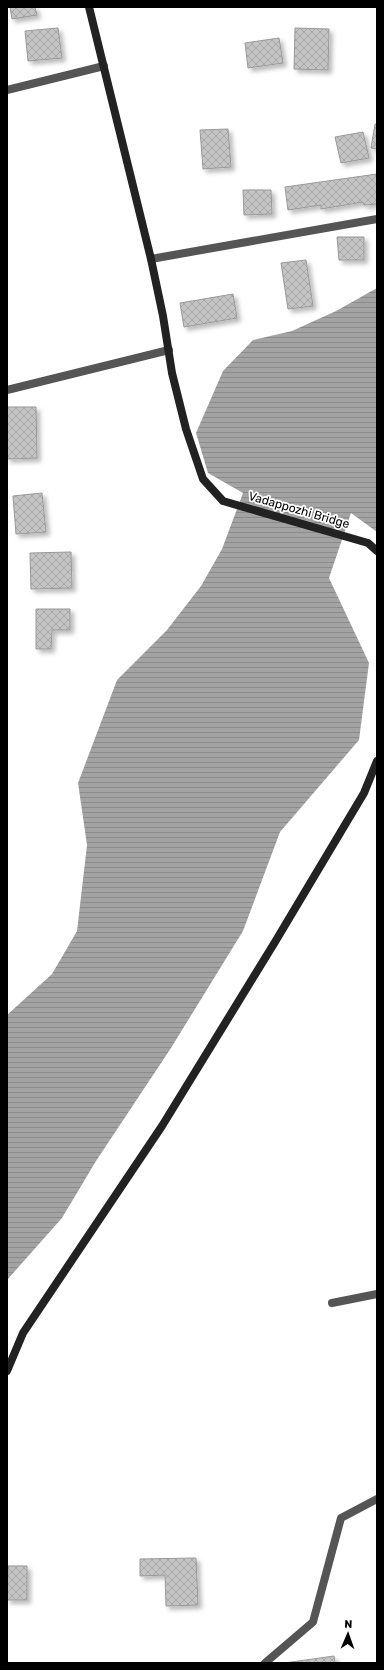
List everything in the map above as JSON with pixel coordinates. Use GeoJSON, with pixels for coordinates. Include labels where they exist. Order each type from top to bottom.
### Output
{"type":"FeatureCollection","features":[{"type":"Feature","properties":{"kind":"main road"},"geometry":{"type":"LineString","coordinates":[[89,7],[151,259],[169,350]]}},
{"type":"Feature","properties":{"kind":"main road","name":"Vadappozhi Bridge"},"geometry":{"type":"LineString","coordinates":[[169,350],[172,373],[186,430],[196,460],[203,479],[223,501],[368,543],[377,551]]}},
{"type":"Feature","properties":{"kind":"main road"},"geometry":{"type":"LineString","coordinates":[[7,1371],[23,1333],[162,1126],[275,942],[364,793],[377,761]]}},
{"type":"Feature","properties":{"kind":"street"},"geometry":{"type":"LineString","coordinates":[[7,90],[104,66]]}},
{"type":"Feature","properties":{"kind":"street"},"geometry":{"type":"LineString","coordinates":[[151,259],[377,219]]}},
{"type":"Feature","properties":{"kind":"street"},"geometry":{"type":"LineString","coordinates":[[7,390],[169,350]]}},
{"type":"Feature","properties":{"kind":"street"},"geometry":{"type":"LineString","coordinates":[[332,1303],[377,1294]]}},
{"type":"Feature","properties":{"kind":"street"},"geometry":{"type":"LineString","coordinates":[[265,1663],[313,1622],[341,1518],[377,1499]]}},
{"type":"Feature","properties":{"kind":"shaded area"},"geometry":{"type":"Polygon","coordinates":[[[377,288],[377,532],[351,513],[329,578],[369,663],[359,740],[280,832],[243,931],[171,1048],[96,1161],[62,1218],[7,1280],[7,1015],[52,974],[77,931],[87,845],[78,783],[117,680],[167,630],[201,586],[222,549],[243,493],[208,473],[196,433],[223,371],[253,340],[292,331],[336,311],[377,288]]]}},
{"type":"Feature","properties":{"kind":"building"},"geometry":{"type":"Polygon","coordinates":[[[10,7],[35,7],[37,15],[12,19],[10,7]]]}},
{"type":"Feature","properties":{"kind":"building"},"geometry":{"type":"Polygon","coordinates":[[[58,28],[62,58],[28,61],[25,31],[58,28]]]}},
{"type":"Feature","properties":{"kind":"building"},"geometry":{"type":"Polygon","coordinates":[[[295,28],[329,29],[328,70],[294,69],[295,28]]]}},
{"type":"Feature","properties":{"kind":"building"},"geometry":{"type":"Polygon","coordinates":[[[279,38],[283,63],[248,68],[245,43],[279,38]]]}},
{"type":"Feature","properties":{"kind":"building"},"geometry":{"type":"Polygon","coordinates":[[[375,124],[377,124],[377,149],[371,148],[375,124]]]}},
{"type":"Feature","properties":{"kind":"building"},"geometry":{"type":"Polygon","coordinates":[[[228,129],[231,167],[203,169],[200,130],[228,129]]]}},
{"type":"Feature","properties":{"kind":"building"},"geometry":{"type":"Polygon","coordinates":[[[363,132],[369,158],[341,163],[335,137],[363,132]]]}},
{"type":"Feature","properties":{"kind":"building"},"geometry":{"type":"Polygon","coordinates":[[[377,174],[377,204],[364,205],[363,202],[321,209],[321,205],[288,210],[285,187],[377,174]]]}},
{"type":"Feature","properties":{"kind":"building"},"geometry":{"type":"Polygon","coordinates":[[[243,190],[271,190],[272,214],[244,215],[243,190]]]}},
{"type":"Feature","properties":{"kind":"building"},"geometry":{"type":"Polygon","coordinates":[[[337,237],[364,237],[364,260],[339,260],[337,237]]]}},
{"type":"Feature","properties":{"kind":"building"},"geometry":{"type":"Polygon","coordinates":[[[306,260],[313,306],[288,309],[281,263],[306,260]]]}},
{"type":"Feature","properties":{"kind":"building"},"geometry":{"type":"Polygon","coordinates":[[[233,294],[237,318],[184,327],[180,303],[233,294]]]}},
{"type":"Feature","properties":{"kind":"building"},"geometry":{"type":"Polygon","coordinates":[[[7,407],[36,407],[37,458],[7,459],[7,407]]]}},
{"type":"Feature","properties":{"kind":"building"},"geometry":{"type":"Polygon","coordinates":[[[42,493],[46,532],[16,534],[13,496],[42,493]]]}},
{"type":"Feature","properties":{"kind":"building"},"geometry":{"type":"Polygon","coordinates":[[[71,552],[72,588],[31,589],[30,553],[71,552]]]}},
{"type":"Feature","properties":{"kind":"building"},"geometry":{"type":"Polygon","coordinates":[[[36,609],[70,609],[70,630],[52,630],[51,649],[36,649],[36,609]]]}},
{"type":"Feature","properties":{"kind":"building"},"geometry":{"type":"Polygon","coordinates":[[[196,1558],[198,1605],[166,1606],[165,1575],[140,1576],[140,1559],[196,1558]]]}},
{"type":"Feature","properties":{"kind":"building"},"geometry":{"type":"Polygon","coordinates":[[[8,1566],[27,1566],[27,1600],[7,1600],[8,1566]]]}},
{"type":"Feature","properties":{"kind":"building"},"geometry":{"type":"Polygon","coordinates":[[[334,1656],[335,1663],[284,1663],[334,1656]]]}}]}
